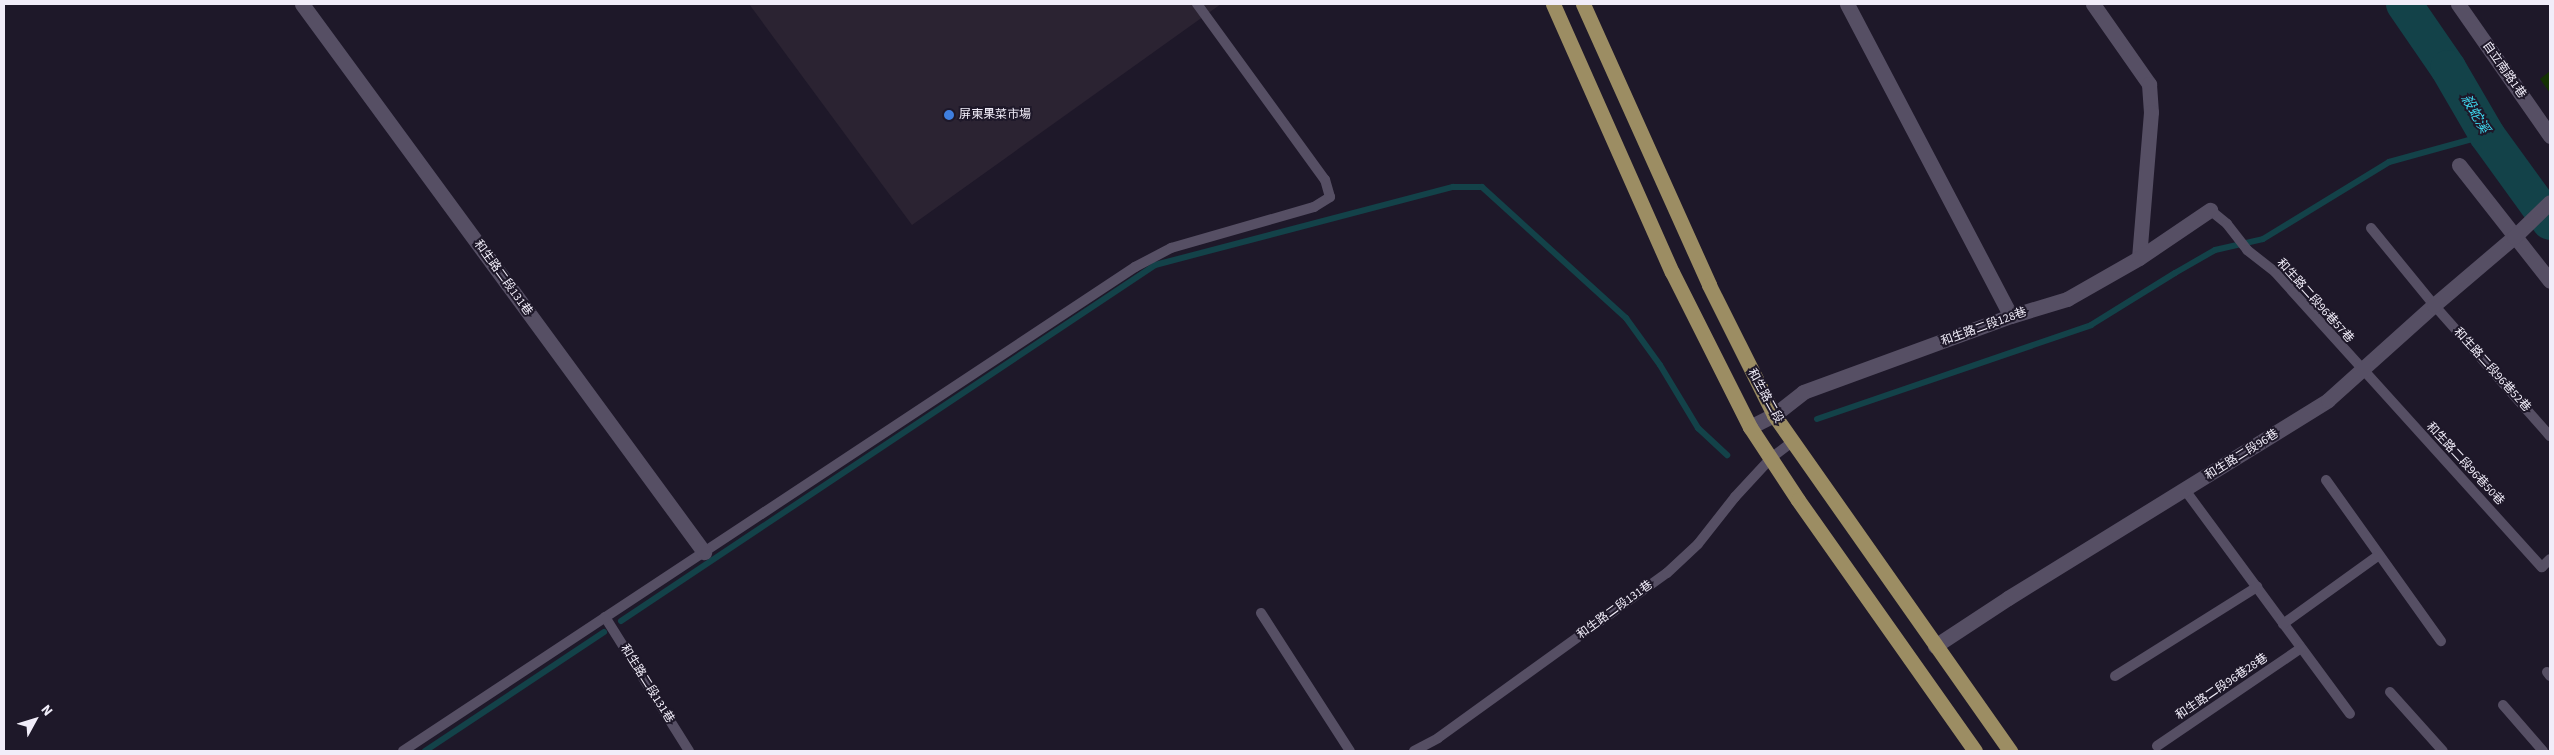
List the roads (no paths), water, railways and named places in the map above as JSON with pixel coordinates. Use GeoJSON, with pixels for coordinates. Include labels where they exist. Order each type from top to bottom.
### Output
{"type":"FeatureCollection","features":[{"type":"Feature","properties":{"kind":"main road"},"geometry":{"type":"LineString","coordinates":[[1553,4],[1672,272],[1750,427],[1975,751]]}},
{"type":"Feature","properties":{"kind":"main road","name":"和生路二段"},"geometry":{"type":"LineString","coordinates":[[1583,4],[1710,285],[1774,415],[2010,751]]}},
{"type":"Feature","properties":{"kind":"street","name":"和生路二段131巷"},"geometry":{"type":"LineString","coordinates":[[302,4],[704,552]]}},
{"type":"Feature","properties":{"kind":"street"},"geometry":{"type":"LineString","coordinates":[[1847,4],[2011,316]]}},
{"type":"Feature","properties":{"kind":"street"},"geometry":{"type":"LineString","coordinates":[[2093,4],[2149,84],[2151,112],[2139,258]]}},
{"type":"Feature","properties":{"kind":"street","name":"自立南路1巷"},"geometry":{"type":"LineString","coordinates":[[2461,5],[2550,136]]}},
{"type":"Feature","properties":{"kind":"street"},"geometry":{"type":"LineString","coordinates":[[2459,164],[2518,233],[2550,280]]}},
{"type":"Feature","properties":{"kind":"street","name":"和生路二段96巷"},"geometry":{"type":"LineString","coordinates":[[1935,646],[2008,598],[2320,405],[2362,371],[2434,305],[2518,233],[2550,202]]}},
{"type":"Feature","properties":{"kind":"street","name":"和生路二段128巷"},"geometry":{"type":"LineString","coordinates":[[1750,427],[1774,415],[1803,392],[2011,316],[2067,299],[2139,258],[2210,210]]}},
{"type":"Feature","properties":{"kind":"lane"},"geometry":{"type":"LineString","coordinates":[[403,751],[1135,267],[1171,248],[1314,207],[1330,197],[1325,180],[1197,4]]}},
{"type":"Feature","properties":{"kind":"lane","name":"和生路二段96巷57巷"},"geometry":{"type":"LineString","coordinates":[[2210,210],[2227,224],[2248,250],[2275,272],[2362,371]]}},
{"type":"Feature","properties":{"kind":"lane","name":"和生路二段96巷52巷"},"geometry":{"type":"LineString","coordinates":[[2371,228],[2434,305],[2550,436]]}},
{"type":"Feature","properties":{"kind":"lane","name":"和生路二段96巷50巷"},"geometry":{"type":"LineString","coordinates":[[2362,371],[2542,566],[2550,559]]}},
{"type":"Feature","properties":{"kind":"lane","name":"和生路二段131巷"},"geometry":{"type":"LineString","coordinates":[[1414,751],[1438,738],[1667,573],[1698,544],[1734,497],[1770,458],[1792,442]]}},
{"type":"Feature","properties":{"kind":"lane"},"geometry":{"type":"LineString","coordinates":[[2326,480],[2442,641]]}},
{"type":"Feature","properties":{"kind":"lane"},"geometry":{"type":"LineString","coordinates":[[2185,490],[2350,714]]}},
{"type":"Feature","properties":{"kind":"lane"},"geometry":{"type":"LineString","coordinates":[[2283,624],[2379,555]]}},
{"type":"Feature","properties":{"kind":"lane"},"geometry":{"type":"LineString","coordinates":[[2114,676],[2256,587]]}},
{"type":"Feature","properties":{"kind":"lane"},"geometry":{"type":"LineString","coordinates":[[1260,613],[1350,751]]}},
{"type":"Feature","properties":{"kind":"lane","name":"和生路二段131巷"},"geometry":{"type":"LineString","coordinates":[[606,617],[688,751]]}},
{"type":"Feature","properties":{"kind":"lane","name":"和生路二段96巷28巷"},"geometry":{"type":"LineString","coordinates":[[2157,746],[2301,648]]}},
{"type":"Feature","properties":{"kind":"lane"},"geometry":{"type":"LineString","coordinates":[[2390,692],[2444,751]]}},
{"type":"Feature","properties":{"kind":"lane"},"geometry":{"type":"LineString","coordinates":[[2503,705],[2543,751]]}},
{"type":"Feature","properties":{"kind":"waterway","name":"殺蛇溪"},"geometry":{"type":"LineString","coordinates":[[2404,4],[2448,68],[2487,135],[2550,222]]}},
{"type":"Feature","properties":{"kind":"waterway"},"geometry":{"type":"LineString","coordinates":[[1817,419],[2091,325],[2215,250],[2263,239],[2389,162],[2487,135]]}},
{"type":"Feature","properties":{"kind":"waterway"},"geometry":{"type":"LineString","coordinates":[[621,621],[1155,265],[1453,187],[1482,187],[1626,318],[1660,365],[1698,428],[1727,455]]}},
{"type":"Feature","properties":{"kind":"waterway"},"geometry":{"type":"LineString","coordinates":[[425,751],[604,632]]}},
{"type":"Feature","properties":{"kind":"place","name":"屏東果菜市場"},"geometry":{"type":"Point","coordinates":[949,115]}}]}
